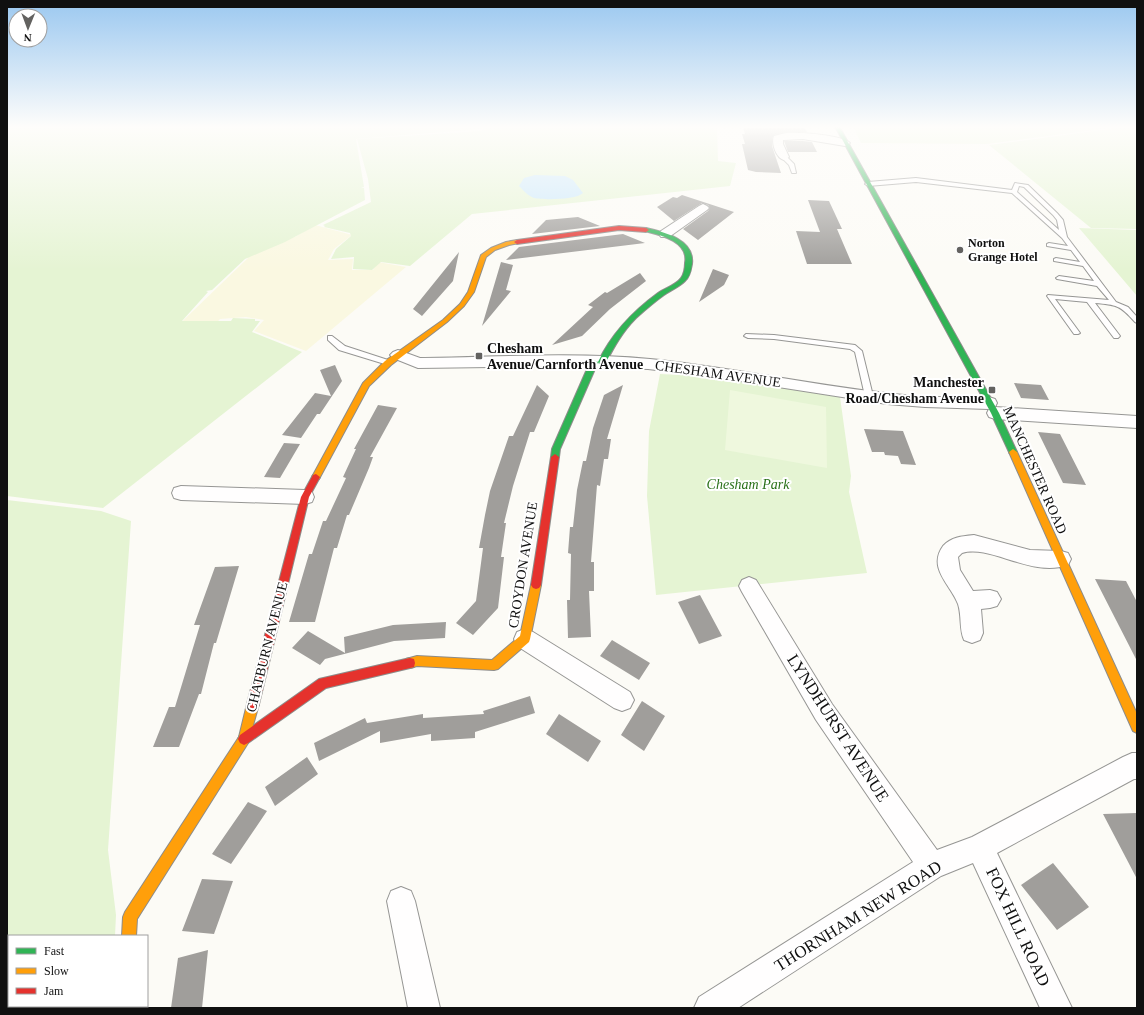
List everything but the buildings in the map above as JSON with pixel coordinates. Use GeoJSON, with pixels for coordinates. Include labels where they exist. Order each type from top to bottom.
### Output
{"type":"FeatureCollection","features":[{"type":"Feature","properties":{"kind":"street","name":"MANCHESTER ROAD"},"geometry":{"type":"LineString","coordinates":[[863,175],[911,263],[929,291],[992,408],[1137,727]]}},
{"type":"Feature","properties":{"kind":"street"},"geometry":{"type":"LineString","coordinates":[[665,234],[703,208]]}},
{"type":"Feature","properties":{"kind":"street","name":"CHATBURN AVENUE"},"geometry":{"type":"LineString","coordinates":[[129,935],[130,917],[244,739],[305,497],[366,385],[393,359],[445,322],[462,305],[470,292],[483,256],[493,249],[508,243],[613,229],[630,228],[665,234]]}},
{"type":"Feature","properties":{"kind":"street","name":"CROYDON AVENUE"},"geometry":{"type":"LineString","coordinates":[[244,739],[323,683],[417,661],[494,665],[525,639],[534,602],[556,449],[598,362],[611,339],[635,315],[685,278],[689,269],[690,261],[684,245],[665,234]]}},
{"type":"Feature","properties":{"kind":"street","name":"CHESHAM AVENUE"},"geometry":{"type":"LineString","coordinates":[[393,359],[418,363],[598,362],[648,364],[723,373],[869,396],[1137,422]]}},
{"type":"Feature","properties":{"kind":"street"},"geometry":{"type":"LineString","coordinates":[[181,493],[305,497]]}},
{"type":"Feature","properties":{"kind":"street"},"geometry":{"type":"LineString","coordinates":[[972,633],[971,614],[967,600],[948,568],[948,556],[951,549],[960,544],[969,542],[983,544],[1012,554],[1031,558],[1061,560]]}},
{"type":"Feature","properties":{"kind":"street","name":"LYNDHURST AVENUE"},"geometry":{"type":"LineString","coordinates":[[749,586],[824,712],[932,866]]}},
{"type":"Feature","properties":{"kind":"street"},"geometry":{"type":"LineString","coordinates":[[967,600],[990,599]]}},
{"type":"Feature","properties":{"kind":"street"},"geometry":{"type":"LineString","coordinates":[[525,639],[622,700]]}},
{"type":"Feature","properties":{"kind":"street","name":"THORNHAM NEW ROAD"},"geometry":{"type":"LineString","coordinates":[[710,1008],[932,866],[980,847],[1132,766],[1137,766]]}},
{"type":"Feature","properties":{"kind":"street","name":"FOX HILL ROAD"},"geometry":{"type":"LineString","coordinates":[[980,847],[1056,1008]]}},
{"type":"Feature","properties":{"kind":"street"},"geometry":{"type":"LineString","coordinates":[[401,902],[424,1008]]}},
{"type":"Feature","properties":{"kind":"lane"},"geometry":{"type":"LineString","coordinates":[[869,187],[916,180],[1014,192],[1064,236],[1114,303]]}},
{"type":"Feature","properties":{"kind":"lane"},"geometry":{"type":"LineString","coordinates":[[1014,192],[1016,184],[1026,186],[1060,220],[1064,236]]}},
{"type":"Feature","properties":{"kind":"lane"},"geometry":{"type":"LineString","coordinates":[[1049,245],[1074,249]]}},
{"type":"Feature","properties":{"kind":"lane"},"geometry":{"type":"LineString","coordinates":[[1056,260],[1086,265]]}},
{"type":"Feature","properties":{"kind":"lane"},"geometry":{"type":"LineString","coordinates":[[1060,278],[1100,284]]}},
{"type":"Feature","properties":{"kind":"lane"},"geometry":{"type":"LineString","coordinates":[[1076,333],[1050,296],[1114,303],[1126,308],[1137,321]]}},
{"type":"Feature","properties":{"kind":"lane"},"geometry":{"type":"LineString","coordinates":[[1089,300],[1116,336]]}},
{"type":"Feature","properties":{"kind":"lane"},"geometry":{"type":"LineString","coordinates":[[748,336],[774,337],[852,347],[858,351],[869,396]]}},
{"type":"Feature","properties":{"kind":"lane"},"geometry":{"type":"LineString","coordinates":[[330,338],[342,348],[393,359]]}},
{"type":"Feature","properties":{"kind":"shaded area"},"geometry":{"type":"Polygon","coordinates":[[[315,225],[352,235],[334,249],[328,260],[353,259],[352,270],[373,270],[378,262],[406,267],[306,351],[254,331],[264,320],[246,317],[220,319],[198,343],[166,337],[248,258],[242,255],[271,233],[295,237],[315,225]]]}},
{"type":"Feature","properties":{"kind":"green space"},"geometry":{"type":"Polygon","coordinates":[[[7,175],[362,175],[364,187],[361,187],[364,188],[365,200],[285,242],[245,259],[212,290],[206,291],[208,292],[182,321],[231,321],[233,318],[255,319],[255,321],[260,321],[252,332],[302,352],[103,508],[7,496],[7,175]]]}},
{"type":"Feature","properties":{"kind":"green space"},"geometry":{"type":"Polygon","coordinates":[[[367,175],[733,175],[730,186],[472,214],[410,266],[381,262],[372,270],[353,269],[354,257],[331,259],[336,249],[351,236],[350,233],[324,227],[325,226],[323,225],[371,202],[367,175]]]}},
{"type":"Feature","properties":{"kind":"green space"},"geometry":{"type":"Polygon","coordinates":[[[1026,175],[1137,175],[1137,229],[1091,228],[1026,175]]]}},
{"type":"Feature","properties":{"kind":"green space"},"geometry":{"type":"Polygon","coordinates":[[[1079,228],[1137,230],[1137,296],[1079,228]]]}},
{"type":"Feature","properties":{"kind":"green space","name":"Chesham Park"},"geometry":{"type":"Polygon","coordinates":[[[660,374],[718,377],[840,397],[851,476],[849,492],[867,573],[656,595],[647,496],[649,431],[660,374]]]}},
{"type":"Feature","properties":{"kind":"green space"},"geometry":{"type":"Polygon","coordinates":[[[730,390],[826,407],[827,468],[725,450],[730,390]]]}},
{"type":"Feature","properties":{"kind":"green space"},"geometry":{"type":"Polygon","coordinates":[[[7,500],[101,511],[131,521],[108,850],[116,915],[115,935],[8,935],[8,1007],[111,1008],[7,1008],[7,500]]]}},
{"type":"Feature","properties":{"kind":"water"},"geometry":{"type":"Polygon","coordinates":[[[534,175],[565,176],[573,180],[583,193],[567,198],[534,198],[519,186],[524,178],[534,175]]]}},
{"type":"Feature","properties":{"kind":"traffic: fast"},"geometry":{"type":"LineString","coordinates":[[864,175],[995,413],[1013,452]]}},
{"type":"Feature","properties":{"kind":"traffic: fast"},"geometry":{"type":"LineString","coordinates":[[602,362],[613,341],[626,324],[651,301],[682,281],[686,275],[689,259],[683,246],[669,237],[646,230]]}},
{"type":"Feature","properties":{"kind":"traffic: fast"},"geometry":{"type":"LineString","coordinates":[[555,457],[556,449],[594,362]]}},
{"type":"Feature","properties":{"kind":"traffic: slow"},"geometry":{"type":"LineString","coordinates":[[316,477],[366,385],[388,363],[445,321],[462,305],[471,292],[483,256],[493,249],[508,243],[517,242]]}},
{"type":"Feature","properties":{"kind":"traffic: slow"},"geometry":{"type":"LineString","coordinates":[[1013,452],[1137,727]]}},
{"type":"Feature","properties":{"kind":"traffic: slow"},"geometry":{"type":"LineString","coordinates":[[410,663],[417,661],[494,665],[525,639],[536,585]]}},
{"type":"Feature","properties":{"kind":"traffic: slow"},"geometry":{"type":"LineString","coordinates":[[129,935],[130,917],[244,739],[253,704]]}},
{"type":"Feature","properties":{"kind":"traffic: jam"},"geometry":{"type":"LineString","coordinates":[[517,242],[619,228],[646,230]]}},
{"type":"Feature","properties":{"kind":"traffic: jam"},"geometry":{"type":"LineString","coordinates":[[536,585],[555,457]]}},
{"type":"Feature","properties":{"kind":"traffic: jam"},"geometry":{"type":"LineString","coordinates":[[253,704],[305,497],[316,477]]}},
{"type":"Feature","properties":{"kind":"traffic: jam"},"geometry":{"type":"LineString","coordinates":[[244,739],[323,683],[410,663]]}},
{"type":"Feature","properties":{"kind":"place","name":"Norton Grange Hotel"},"geometry":{"type":"Point","coordinates":[960,250]}},
{"type":"Feature","properties":{"kind":"place","name":"Chesham Avenue/Carnforth Avenue"},"geometry":{"type":"Point","coordinates":[479,356]}},
{"type":"Feature","properties":{"kind":"place","name":"Manchester Road/Chesham Avenue"},"geometry":{"type":"Point","coordinates":[992,390]}}]}
